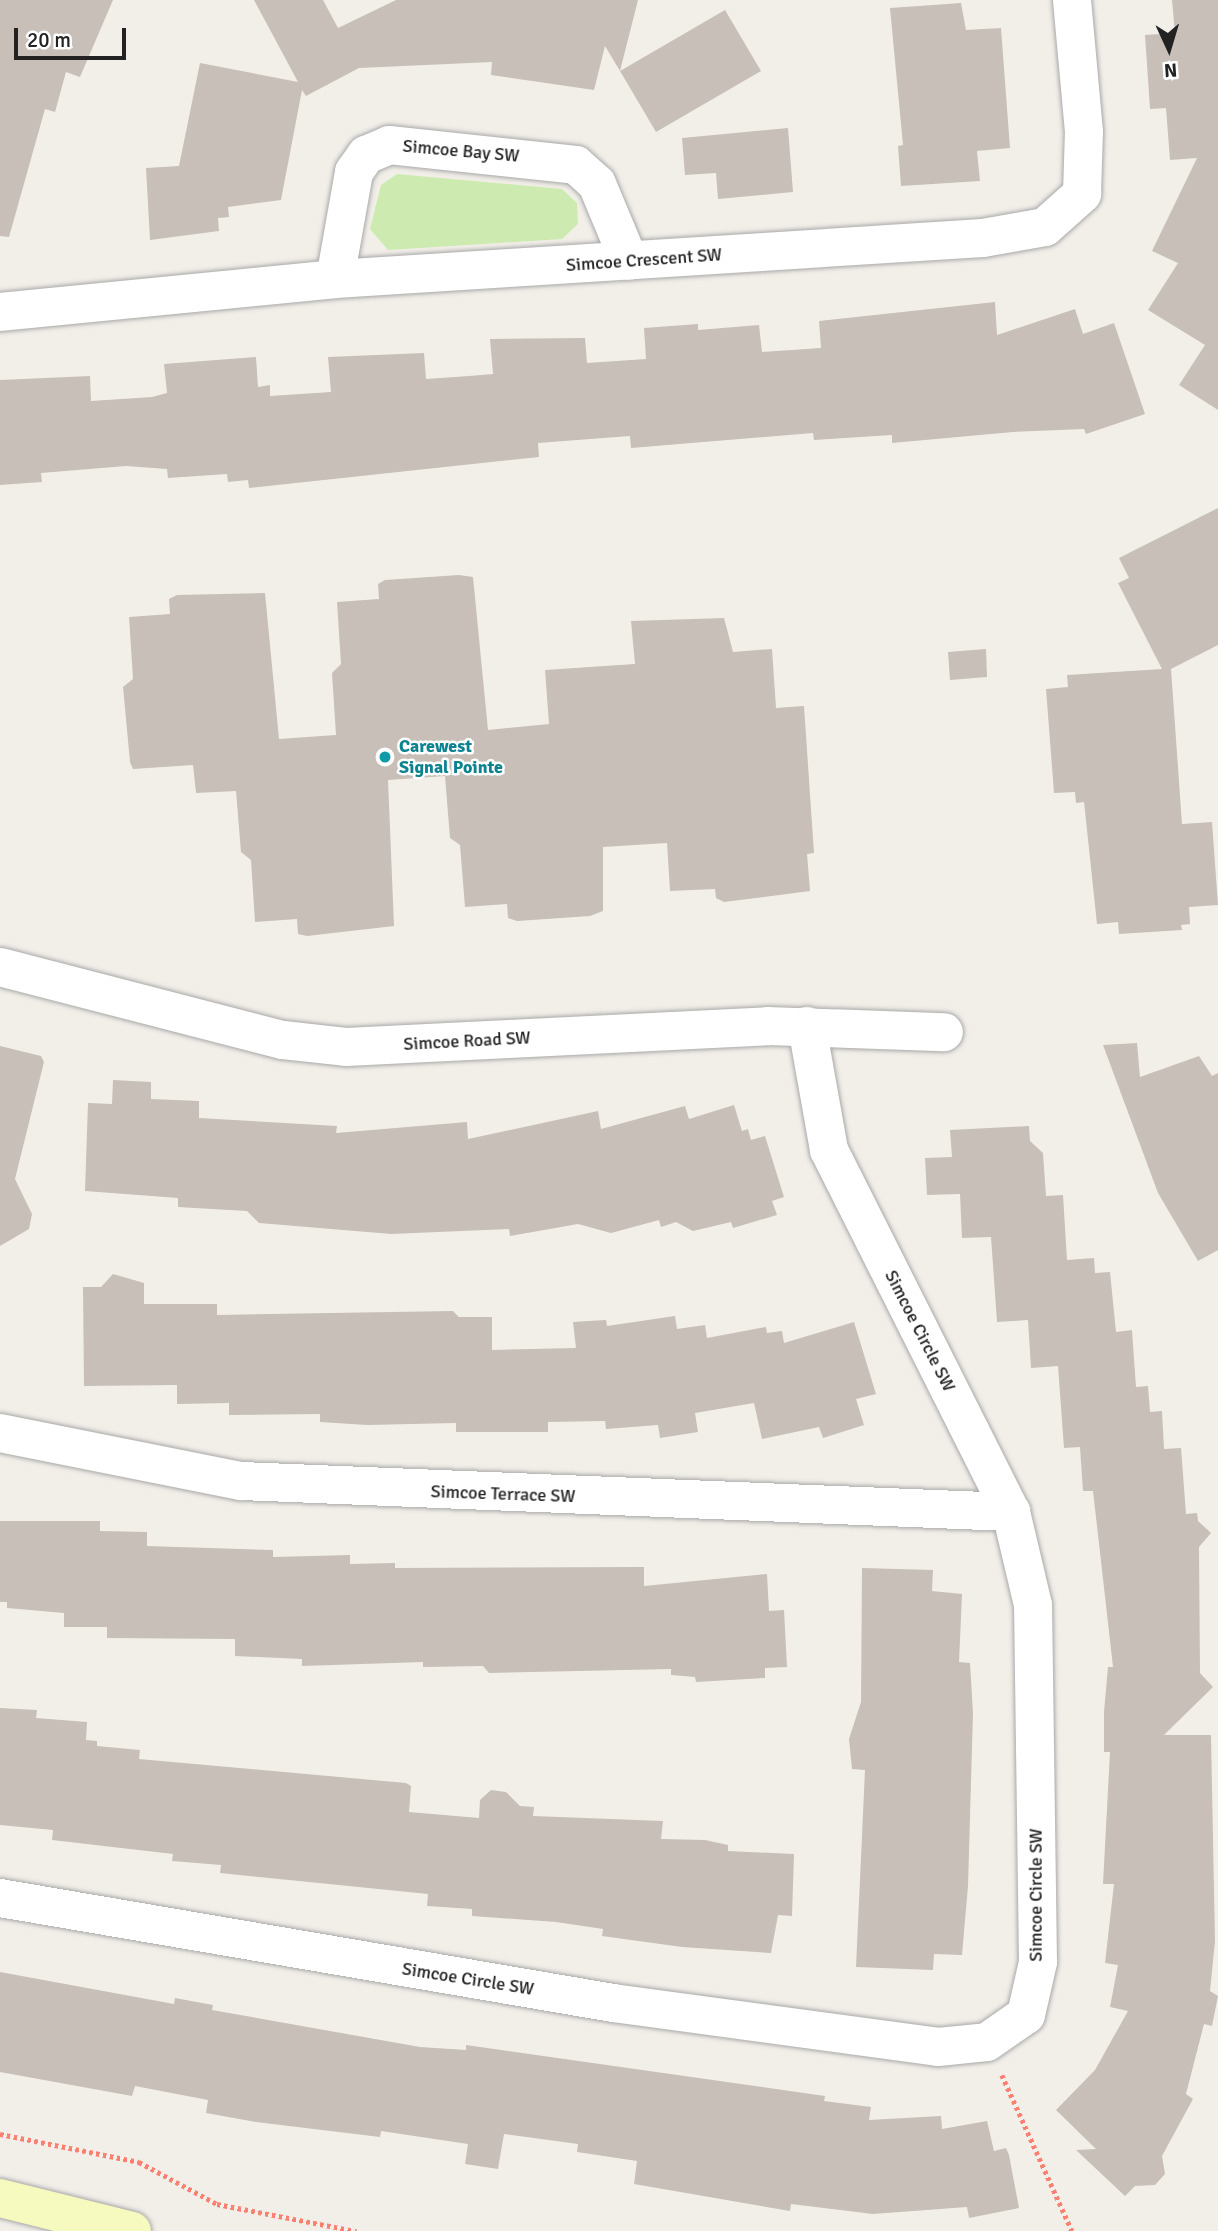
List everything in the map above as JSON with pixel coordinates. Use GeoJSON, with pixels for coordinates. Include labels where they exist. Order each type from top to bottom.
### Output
{"type":"FeatureCollection","features":[{"type":"Feature","properties":{"kind":"main road"},"geometry":{"type":"LineString","coordinates":[[0,2199],[132,2231]]}},
{"type":"Feature","properties":{"kind":"street","name":"Simcoe Crescent SW"},"geometry":{"type":"LineString","coordinates":[[0,312],[335,279],[983,238],[1045,227],[1082,194],[1084,132],[1072,0]]}},
{"type":"Feature","properties":{"kind":"street","name":"Simcoe Bay SW"},"geometry":{"type":"LineString","coordinates":[[335,279],[354,172],[366,155],[389,145],[576,165],[597,184],[629,261]]}},
{"type":"Feature","properties":{"kind":"street","name":"Simcoe Road SW"},"geometry":{"type":"LineString","coordinates":[[0,967],[283,1040],[346,1046],[807,1026],[944,1032]]}},
{"type":"Feature","properties":{"kind":"street","name":"Simcoe Circle SW"},"geometry":{"type":"LineString","coordinates":[[0,1898],[613,2003],[938,2047],[987,2042],[1026,2015],[1038,1962],[1033,1605],[1010,1512],[829,1150],[807,1026]]}},
{"type":"Feature","properties":{"kind":"street","name":"Simcoe Terrace SW"},"geometry":{"type":"LineString","coordinates":[[0,1433],[241,1481],[1010,1512]]}},
{"type":"Feature","properties":{"kind":"path"},"geometry":{"type":"LineString","coordinates":[[987,2042],[1072,2231]]}},
{"type":"Feature","properties":{"kind":"path"},"geometry":{"type":"LineString","coordinates":[[0,2134],[139,2162],[217,2203],[356,2231]]}},
{"type":"Feature","properties":{"kind":"green space"},"geometry":{"type":"Polygon","coordinates":[[[397,174],[562,189],[577,203],[578,224],[562,239],[388,250],[370,229],[381,185],[397,174]]]}},
{"type":"Feature","properties":{"kind":"building"},"geometry":{"type":"Polygon","coordinates":[[[0,0],[113,0],[80,77],[66,72],[55,112],[45,109],[9,237],[0,236],[0,0]]]}},
{"type":"Feature","properties":{"kind":"building"},"geometry":{"type":"Polygon","coordinates":[[[254,0],[323,0],[338,28],[396,0],[638,0],[620,71],[605,46],[594,90],[491,75],[492,62],[359,68],[306,96],[302,90],[281,200],[228,207],[229,217],[218,218],[219,231],[150,240],[146,168],[179,166],[200,63],[298,82],[254,0]]]}},
{"type":"Feature","properties":{"kind":"building"},"geometry":{"type":"Polygon","coordinates":[[[1172,0],[1218,0],[1218,410],[1179,385],[1205,345],[1148,310],[1178,263],[1152,251],[1197,158],[1170,160],[1166,108],[1150,109],[1145,35],[1175,33],[1172,0]]]}},
{"type":"Feature","properties":{"kind":"building"},"geometry":{"type":"Polygon","coordinates":[[[961,3],[966,30],[1001,28],[1010,148],[977,151],[980,181],[901,186],[898,146],[903,145],[890,8],[961,3]]]}},
{"type":"Feature","properties":{"kind":"building"},"geometry":{"type":"Polygon","coordinates":[[[725,10],[761,71],[656,132],[620,71],[725,10]]]}},
{"type":"Feature","properties":{"kind":"building"},"geometry":{"type":"Polygon","coordinates":[[[788,128],[793,192],[718,199],[716,173],[685,175],[682,138],[788,128]]]}},
{"type":"Feature","properties":{"kind":"building"},"geometry":{"type":"Polygon","coordinates":[[[995,302],[997,335],[1075,309],[1083,334],[1114,323],[1145,414],[1086,434],[1084,429],[1013,432],[892,443],[892,435],[814,440],[813,433],[631,448],[630,436],[538,443],[539,457],[249,488],[248,480],[228,482],[227,474],[168,478],[167,469],[126,466],[41,473],[42,482],[0,485],[0,380],[90,376],[91,401],[152,397],[167,393],[164,364],[256,357],[258,387],[270,385],[270,396],[331,392],[328,357],[424,353],[426,379],[493,374],[490,339],[585,338],[587,363],[646,359],[644,328],[698,324],[698,330],[759,325],[762,352],[821,348],[819,321],[995,302]]]}},
{"type":"Feature","properties":{"kind":"building"},"geometry":{"type":"Polygon","coordinates":[[[1218,508],[1218,645],[1171,669],[1182,824],[1212,822],[1218,905],[1189,907],[1190,924],[1181,925],[1182,930],[1119,934],[1118,922],[1097,924],[1084,802],[1076,803],[1075,792],[1054,793],[1046,689],[1068,687],[1067,675],[1162,669],[1118,583],[1129,578],[1119,558],[1218,508]]]}},
{"type":"Feature","properties":{"kind":"building","name":"Carewest Signal Pointe"},"geometry":{"type":"Polygon","coordinates":[[[459,575],[473,577],[488,730],[549,724],[545,670],[635,664],[631,621],[724,618],[733,652],[772,649],[776,708],[804,706],[814,853],[807,854],[810,891],[724,902],[716,898],[715,889],[670,891],[667,843],[603,847],[603,911],[590,916],[517,921],[508,918],[507,904],[465,907],[460,845],[450,838],[445,776],[388,780],[394,926],[307,936],[298,934],[297,919],[255,922],[251,860],[241,852],[236,791],[196,793],[193,765],[133,769],[130,762],[123,687],[133,679],[129,617],[170,614],[169,599],[177,595],[265,593],[279,739],[336,735],[332,673],[341,664],[337,602],[379,599],[378,584],[385,580],[459,575]]]}},
{"type":"Feature","properties":{"kind":"building"},"geometry":{"type":"Polygon","coordinates":[[[986,649],[987,677],[950,680],[948,652],[986,649]]]}},
{"type":"Feature","properties":{"kind":"building"},"geometry":{"type":"Polygon","coordinates":[[[1137,1043],[1140,1077],[1199,1056],[1212,1076],[1218,1073],[1218,1250],[1198,1261],[1158,1193],[1103,1045],[1137,1043]]]}},
{"type":"Feature","properties":{"kind":"building"},"geometry":{"type":"Polygon","coordinates":[[[0,1046],[41,1056],[44,1062],[15,1179],[32,1214],[29,1229],[0,1246],[0,1046]]]}},
{"type":"Feature","properties":{"kind":"building"},"geometry":{"type":"Polygon","coordinates":[[[113,1080],[151,1082],[151,1099],[199,1101],[199,1118],[337,1126],[336,1133],[467,1122],[468,1139],[598,1111],[601,1129],[685,1106],[689,1119],[734,1105],[742,1131],[748,1129],[751,1140],[765,1136],[784,1197],[772,1201],[777,1215],[733,1228],[731,1222],[693,1231],[676,1222],[661,1227],[659,1220],[611,1233],[578,1224],[510,1236],[509,1229],[391,1234],[259,1223],[247,1211],[178,1207],[178,1198],[85,1191],[88,1103],[112,1104],[113,1080]]]}},
{"type":"Feature","properties":{"kind":"building"},"geometry":{"type":"Polygon","coordinates":[[[1029,1126],[1030,1141],[1043,1153],[1046,1196],[1063,1195],[1067,1260],[1094,1258],[1095,1273],[1110,1272],[1116,1332],[1132,1330],[1136,1387],[1148,1386],[1150,1412],[1162,1411],[1164,1449],[1181,1448],[1186,1514],[1197,1513],[1198,1521],[1211,1533],[1199,1547],[1200,1673],[1213,1687],[1164,1735],[1211,1735],[1215,1941],[1210,1991],[1218,1996],[1212,2026],[1204,2024],[1186,2094],[1193,2099],[1162,2156],[1165,2174],[1155,2185],[1135,2186],[1125,2196],[1076,2150],[1096,2149],[1056,2110],[1095,2070],[1128,2011],[1110,2007],[1118,1965],[1105,1963],[1114,1884],[1103,1884],[1110,1752],[1104,1752],[1104,1712],[1108,1667],[1113,1667],[1093,1491],[1083,1491],[1080,1447],[1064,1448],[1058,1366],[1031,1368],[1028,1320],[997,1322],[991,1237],[962,1238],[960,1194],[927,1195],[925,1158],[952,1157],[950,1130],[1029,1126]]]}},
{"type":"Feature","properties":{"kind":"building"},"geometry":{"type":"Polygon","coordinates":[[[113,1274],[144,1283],[144,1304],[217,1304],[217,1315],[453,1311],[459,1317],[492,1317],[492,1350],[576,1348],[573,1322],[606,1320],[607,1326],[675,1316],[677,1329],[705,1325],[707,1338],[766,1327],[767,1333],[782,1331],[784,1343],[854,1322],[876,1394],[856,1399],[864,1425],[823,1438],[819,1427],[762,1439],[754,1403],[695,1413],[698,1432],[660,1438],[658,1425],[606,1429],[605,1421],[548,1422],[548,1432],[456,1432],[456,1423],[367,1425],[320,1422],[320,1414],[229,1415],[229,1403],[177,1404],[177,1385],[84,1386],[83,1287],[101,1287],[113,1274]]]}},
{"type":"Feature","properties":{"kind":"building"},"geometry":{"type":"Polygon","coordinates":[[[0,1521],[100,1521],[100,1531],[147,1532],[147,1546],[273,1550],[273,1557],[350,1555],[350,1564],[395,1563],[395,1568],[644,1567],[644,1586],[767,1574],[769,1611],[784,1610],[787,1667],[765,1668],[765,1678],[696,1682],[695,1677],[671,1675],[671,1669],[489,1673],[483,1666],[423,1667],[423,1662],[302,1666],[302,1659],[235,1656],[235,1639],[107,1638],[107,1627],[64,1627],[64,1613],[7,1608],[7,1602],[0,1602],[0,1521]]]}},
{"type":"Feature","properties":{"kind":"building"},"geometry":{"type":"Polygon","coordinates":[[[862,1568],[933,1570],[932,1591],[962,1594],[959,1662],[970,1663],[973,1713],[968,1886],[962,1955],[934,1954],[933,1970],[856,1967],[865,1770],[852,1769],[849,1739],[861,1702],[862,1568]]]}},
{"type":"Feature","properties":{"kind":"building"},"geometry":{"type":"Polygon","coordinates":[[[0,1708],[37,1710],[36,1718],[87,1722],[86,1740],[97,1741],[97,1746],[140,1750],[139,1759],[406,1783],[411,1786],[409,1812],[479,1818],[480,1800],[491,1790],[506,1792],[520,1806],[534,1807],[533,1816],[663,1821],[661,1839],[705,1840],[728,1845],[728,1851],[794,1854],[792,1916],[778,1915],[771,1953],[682,1947],[602,1936],[603,1929],[556,1922],[472,1916],[472,1909],[427,1906],[428,1894],[220,1873],[221,1865],[172,1861],[173,1854],[52,1840],[53,1830],[0,1825],[0,1708]]]}},
{"type":"Feature","properties":{"kind":"building"},"geometry":{"type":"Polygon","coordinates":[[[0,1972],[174,2004],[175,1998],[213,2005],[212,2010],[420,2047],[466,2050],[466,2045],[825,2096],[824,2101],[871,2107],[869,2120],[941,2116],[942,2129],[987,2121],[994,2151],[1006,2148],[1009,2155],[1019,2208],[969,2218],[967,2207],[873,2214],[791,2204],[790,2211],[634,2184],[637,2161],[577,2152],[578,2144],[504,2134],[498,2169],[465,2164],[468,2144],[381,2131],[380,2137],[256,2122],[206,2113],[208,2100],[135,2086],[132,2096],[0,2072],[0,1972]]]}},
{"type":"Feature","properties":{"kind":"place","name":"Carewest Signal Pointe"},"geometry":{"type":"Point","coordinates":[385,757]}}]}
